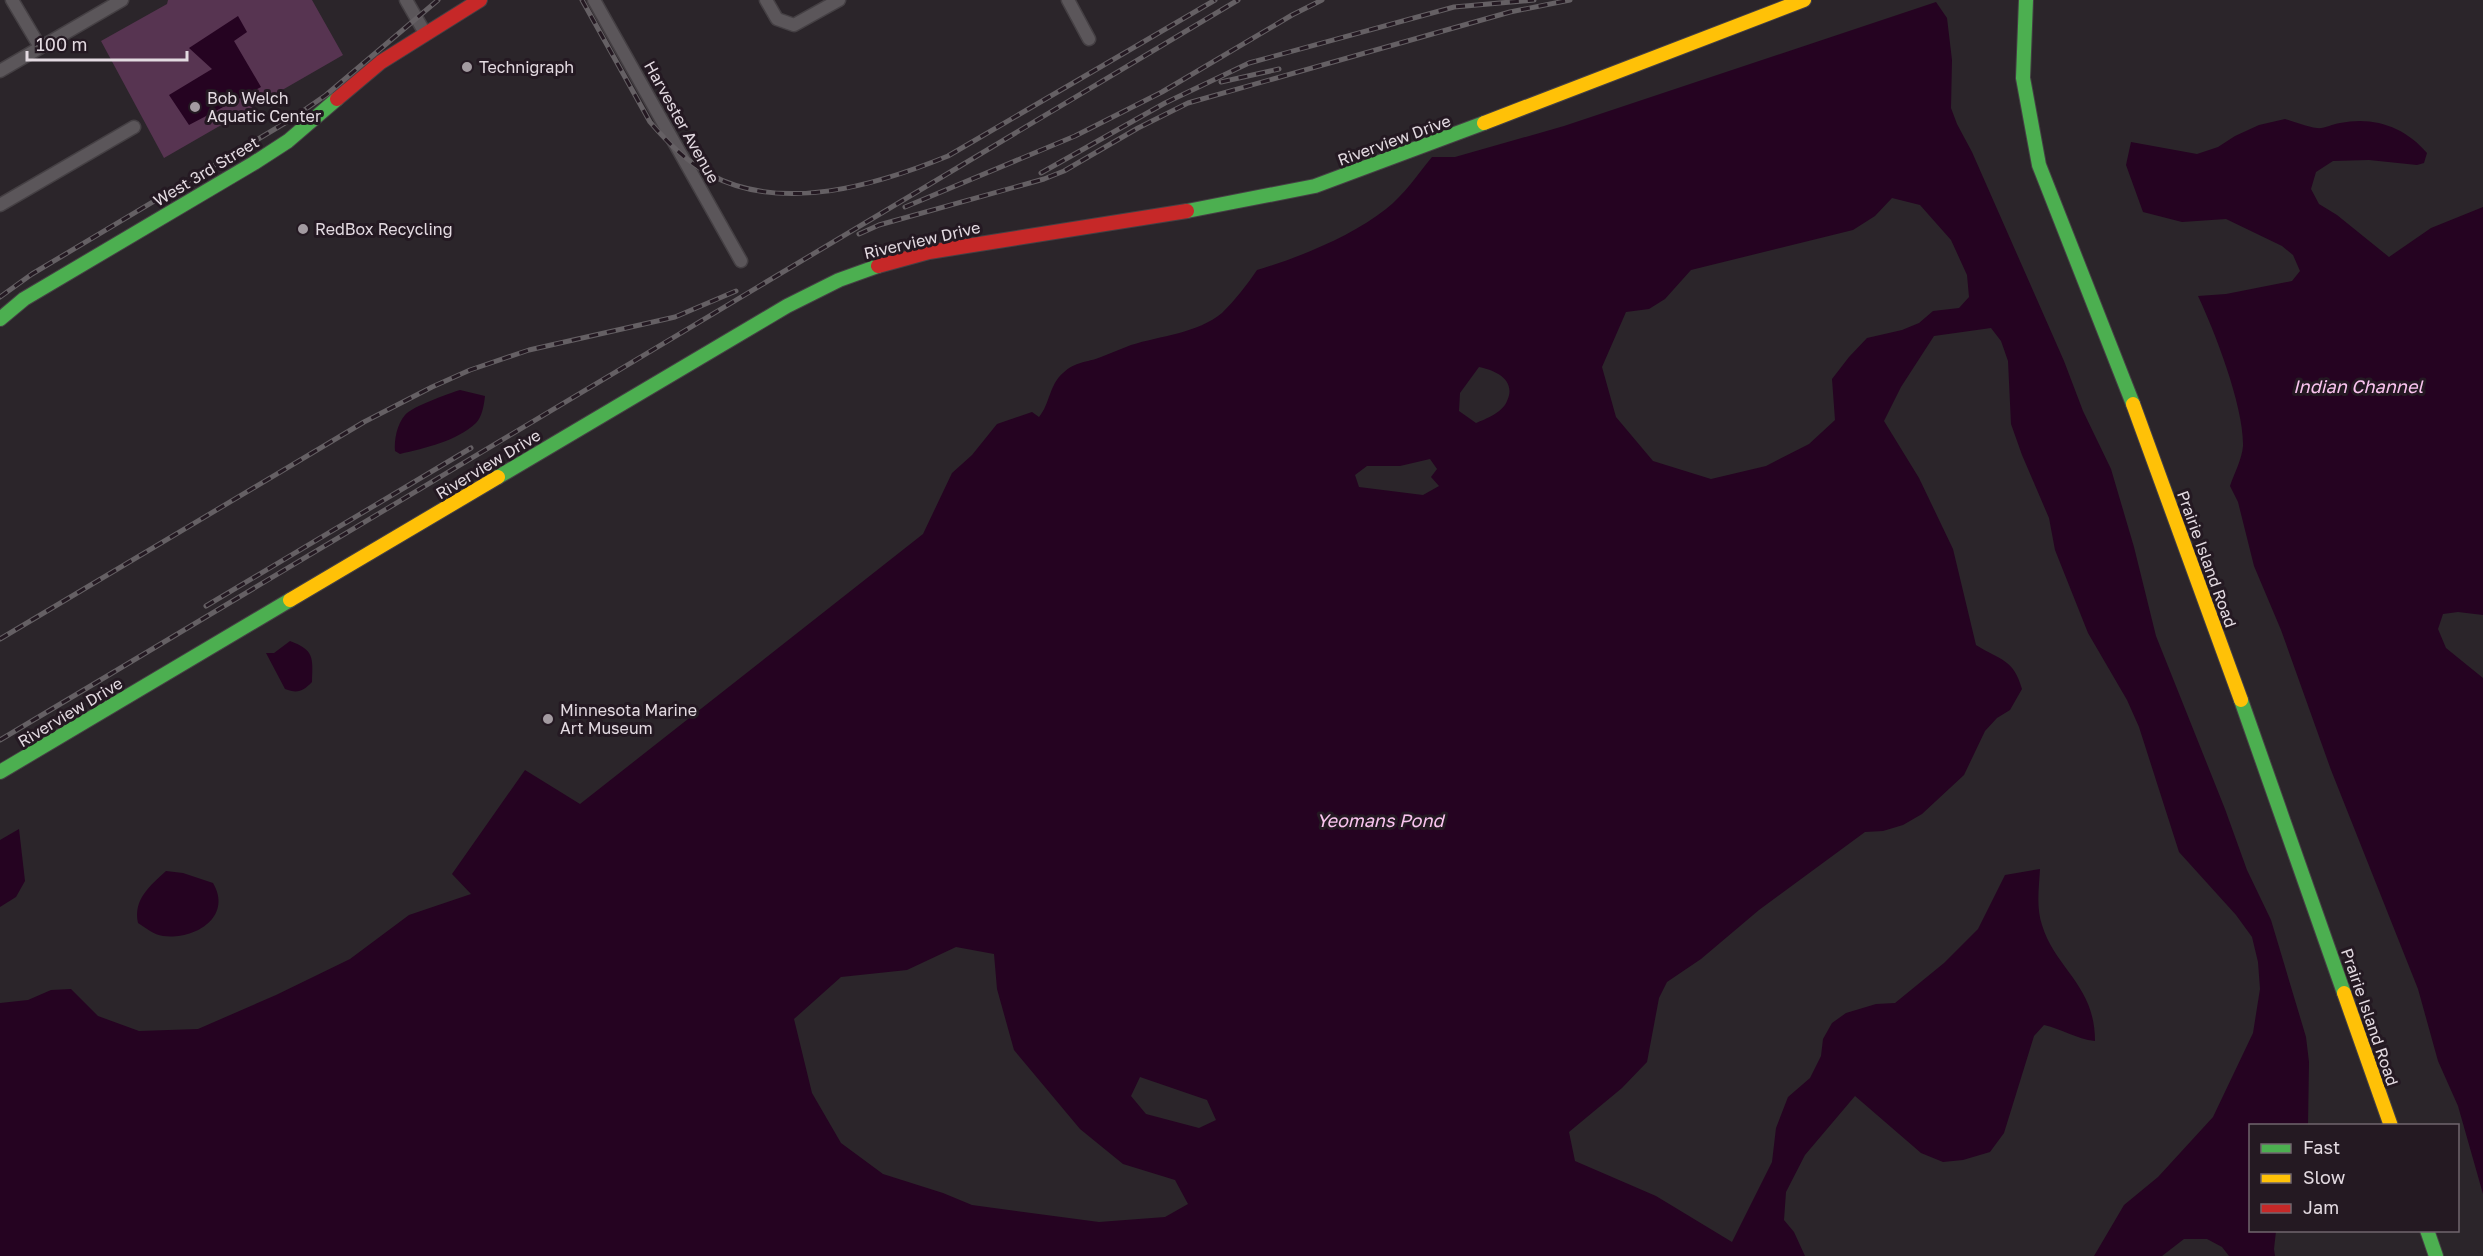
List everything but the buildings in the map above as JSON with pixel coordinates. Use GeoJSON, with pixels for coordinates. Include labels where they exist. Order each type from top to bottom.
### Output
{"type":"FeatureCollection","features":[{"type":"Feature","properties":{"kind":"street"},"geometry":{"type":"LineString","coordinates":[[12,0],[40,47]]}},
{"type":"Feature","properties":{"kind":"street"},"geometry":{"type":"LineString","coordinates":[[0,71],[122,0]]}},
{"type":"Feature","properties":{"kind":"street"},"geometry":{"type":"LineString","coordinates":[[406,0],[425,33]]}},
{"type":"Feature","properties":{"kind":"street","name":"West 3rd Street"},"geometry":{"type":"LineString","coordinates":[[0,319],[24,299],[288,141],[381,62],[480,0]]}},
{"type":"Feature","properties":{"kind":"street","name":"Harvester Avenue"},"geometry":{"type":"LineString","coordinates":[[594,0],[741,261]]}},
{"type":"Feature","properties":{"kind":"street"},"geometry":{"type":"LineString","coordinates":[[766,0],[777,20],[794,25],[839,0]]}},
{"type":"Feature","properties":{"kind":"street"},"geometry":{"type":"LineString","coordinates":[[1068,0],[1089,39]]}},
{"type":"Feature","properties":{"kind":"street","name":"Riverview Drive"},"geometry":{"type":"LineString","coordinates":[[0,772],[787,306],[845,276],[881,264],[949,248],[1226,205],[1315,186],[1373,166],[1804,0]]}},
{"type":"Feature","properties":{"kind":"street","name":"Prairie Island Road"},"geometry":{"type":"LineString","coordinates":[[2026,0],[2023,78],[2039,165],[2062,228],[2121,372],[2178,525],[2391,1124]]}},
{"type":"Feature","properties":{"kind":"street"},"geometry":{"type":"LineString","coordinates":[[0,205],[134,127]]}},
{"type":"Feature","properties":{"kind":"street"},"geometry":{"type":"LineString","coordinates":[[2428,1232],[2436,1256]]}},
{"type":"Feature","properties":{"kind":"shaded area","name":"Bob Welch Aquatic Center"},"geometry":{"type":"Polygon","coordinates":[[[168,0],[312,0],[343,55],[164,158],[101,41],[167,4],[168,0]]]}},
{"type":"Feature","properties":{"kind":"water","name":"Yeomans Pond"},"geometry":{"type":"Polygon","coordinates":[[[1936,2],[1947,18],[1952,60],[1951,108],[2064,361],[2083,411],[2111,469],[2134,547],[2156,636],[2247,870],[2271,920],[2306,1037],[2309,1062],[2308,1124],[2249,1124],[2249,1232],[2276,1232],[2275,1256],[2229,1256],[2222,1247],[2207,1239],[2184,1239],[2162,1256],[2094,1256],[2124,1205],[2158,1177],[2213,1117],[2253,1033],[2260,989],[2258,962],[2252,937],[2236,915],[2179,852],[2139,727],[2127,700],[2088,633],[2055,550],[2049,518],[2011,424],[2008,361],[2001,341],[1991,328],[1934,336],[1901,387],[1884,421],[1919,478],[1953,549],[1976,645],[2005,661],[2015,671],[2022,689],[2010,710],[1997,718],[1985,731],[1964,775],[1922,814],[1903,825],[1883,831],[1865,832],[1759,910],[1701,959],[1667,982],[1659,998],[1647,1062],[1622,1088],[1569,1132],[1575,1161],[1656,1196],[1732,1242],[1772,1162],[1776,1128],[1788,1097],[1810,1078],[1821,1056],[1823,1039],[1832,1023],[1846,1013],[1876,1004],[1895,1003],[1944,963],[1978,929],[2005,875],[2040,869],[2038,904],[2042,925],[2048,941],[2089,1006],[2095,1041],[2044,1025],[2034,1036],[2004,1133],[1990,1152],[1963,1160],[1943,1162],[1921,1153],[1855,1096],[1805,1155],[1786,1192],[1784,1220],[1794,1232],[1805,1256],[0,1256],[0,1003],[28,1000],[51,990],[71,989],[98,1016],[139,1031],[198,1029],[350,959],[409,915],[471,894],[452,874],[525,770],[580,804],[923,534],[952,473],[972,455],[997,424],[1032,412],[1039,417],[1058,378],[1068,369],[1131,345],[1190,330],[1212,320],[1232,303],[1257,270],[1324,245],[1357,228],[1393,203],[1432,157],[1455,157],[1564,126],[1936,2]],[[1892,198],[1875,216],[1853,230],[1691,270],[1665,299],[1649,309],[1626,312],[1602,367],[1616,417],[1653,461],[1711,479],[1766,466],[1809,444],[1835,420],[1832,379],[1867,338],[1902,330],[1919,323],[1933,311],[1959,308],[1969,297],[1967,275],[1951,240],[1920,205],[1892,198]],[[1479,367],[1460,393],[1459,411],[1476,423],[1502,409],[1509,394],[1509,387],[1503,377],[1479,367]],[[1430,459],[1400,466],[1367,466],[1355,475],[1359,487],[1423,495],[1439,486],[1431,477],[1437,469],[1430,459]],[[956,947],[907,970],[841,977],[794,1019],[812,1093],[841,1143],[883,1174],[972,1205],[1099,1222],[1165,1217],[1188,1204],[1175,1180],[1123,1164],[1080,1129],[1014,1050],[997,989],[994,954],[956,947]],[[1140,1077],[1131,1096],[1146,1114],[1199,1128],[1216,1120],[1207,1100],[1140,1077]]]}},
{"type":"Feature","properties":{"kind":"water"},"geometry":{"type":"Polygon","coordinates":[[[238,16],[247,32],[234,41],[261,87],[189,125],[169,95],[212,69],[189,48],[238,16]]]}},
{"type":"Feature","properties":{"kind":"water","name":"Indian Channel"},"geometry":{"type":"Polygon","coordinates":[[[2285,119],[2320,128],[2353,121],[2377,123],[2409,136],[2427,153],[2424,163],[2417,165],[2369,160],[2333,161],[2316,172],[2311,189],[2319,204],[2337,215],[2389,257],[2431,228],[2483,207],[2483,615],[2458,612],[2443,614],[2438,629],[2446,648],[2483,678],[2483,1194],[2458,1106],[2438,1061],[2418,989],[2331,770],[2281,630],[2254,566],[2238,502],[2230,486],[2243,446],[2239,411],[2227,370],[2198,296],[2226,294],[2292,281],[2300,271],[2293,255],[2282,246],[2226,219],[2182,222],[2143,212],[2126,165],[2131,142],[2197,154],[2218,147],[2259,125],[2285,119]]]}},
{"type":"Feature","properties":{"kind":"water"},"geometry":{"type":"Polygon","coordinates":[[[460,390],[485,396],[481,414],[476,423],[460,435],[440,443],[400,454],[395,451],[397,432],[405,415],[423,404],[460,390]]]}},
{"type":"Feature","properties":{"kind":"water"},"geometry":{"type":"Polygon","coordinates":[[[290,641],[308,651],[312,660],[312,682],[297,691],[285,689],[266,653],[274,653],[290,641]]]}},
{"type":"Feature","properties":{"kind":"water"},"geometry":{"type":"Polygon","coordinates":[[[19,829],[25,881],[16,897],[0,907],[0,840],[19,829]]]}},
{"type":"Feature","properties":{"kind":"water"},"geometry":{"type":"Polygon","coordinates":[[[166,871],[183,873],[213,883],[218,895],[218,906],[208,924],[187,934],[163,936],[153,933],[138,923],[140,900],[166,871]]]}},
{"type":"Feature","properties":{"kind":"railway"},"geometry":{"type":"LineString","coordinates":[[0,297],[32,274],[290,120],[326,95],[438,0]]}},
{"type":"Feature","properties":{"kind":"railway"},"geometry":{"type":"LineString","coordinates":[[582,0],[650,122],[677,151],[709,174],[737,186],[767,192],[798,194],[860,185],[891,177],[948,156],[1215,0]]}},
{"type":"Feature","properties":{"kind":"railway"},"geometry":{"type":"LineString","coordinates":[[0,740],[1238,0]]}},
{"type":"Feature","properties":{"kind":"railway"},"geometry":{"type":"LineString","coordinates":[[905,207],[1075,136],[1162,92],[1292,15],[1322,0]]}},
{"type":"Feature","properties":{"kind":"railway"},"geometry":{"type":"LineString","coordinates":[[1041,173],[1165,103],[1249,63],[1454,7],[1534,0]]}},
{"type":"Feature","properties":{"kind":"railway"},"geometry":{"type":"LineString","coordinates":[[859,234],[879,225],[1044,179],[1064,171],[1138,128],[1188,103],[1510,12],[1570,0]]}},
{"type":"Feature","properties":{"kind":"railway"},"geometry":{"type":"LineString","coordinates":[[1221,82],[1279,69]]}},
{"type":"Feature","properties":{"kind":"railway"},"geometry":{"type":"LineString","coordinates":[[0,639],[364,422],[432,387],[470,370],[529,350],[675,317],[736,291]]}},
{"type":"Feature","properties":{"kind":"railway"},"geometry":{"type":"LineString","coordinates":[[206,606],[471,448]]}},
{"type":"Feature","properties":{"kind":"traffic: fast"},"geometry":{"type":"LineString","coordinates":[[2026,0],[2023,78],[2039,165],[2133,404]]}},
{"type":"Feature","properties":{"kind":"traffic: fast"},"geometry":{"type":"LineString","coordinates":[[0,319],[24,299],[288,141],[337,99]]}},
{"type":"Feature","properties":{"kind":"traffic: fast"},"geometry":{"type":"LineString","coordinates":[[1187,211],[1315,186],[1484,123]]}},
{"type":"Feature","properties":{"kind":"traffic: fast"},"geometry":{"type":"LineString","coordinates":[[498,477],[787,306],[839,280],[878,266]]}},
{"type":"Feature","properties":{"kind":"traffic: fast"},"geometry":{"type":"LineString","coordinates":[[0,772],[290,600]]}},
{"type":"Feature","properties":{"kind":"traffic: fast"},"geometry":{"type":"LineString","coordinates":[[2241,700],[2344,993]]}},
{"type":"Feature","properties":{"kind":"traffic: fast"},"geometry":{"type":"LineString","coordinates":[[2428,1232],[2436,1256]]}},
{"type":"Feature","properties":{"kind":"traffic: slow"},"geometry":{"type":"LineString","coordinates":[[1484,123],[1804,0]]}},
{"type":"Feature","properties":{"kind":"traffic: slow"},"geometry":{"type":"LineString","coordinates":[[2133,404],[2241,700]]}},
{"type":"Feature","properties":{"kind":"traffic: slow"},"geometry":{"type":"LineString","coordinates":[[290,600],[498,477]]}},
{"type":"Feature","properties":{"kind":"traffic: slow"},"geometry":{"type":"LineString","coordinates":[[2344,993],[2390,1124]]}},
{"type":"Feature","properties":{"kind":"traffic: jam"},"geometry":{"type":"LineString","coordinates":[[337,99],[381,62],[480,0]]}},
{"type":"Feature","properties":{"kind":"traffic: jam"},"geometry":{"type":"LineString","coordinates":[[878,266],[929,252],[1187,211]]}},
{"type":"Feature","properties":{"kind":"place","name":"Technigraph"},"geometry":{"type":"Point","coordinates":[467,67]}},
{"type":"Feature","properties":{"kind":"place","name":"Bob Welch Aquatic Center"},"geometry":{"type":"Point","coordinates":[195,107]}},
{"type":"Feature","properties":{"kind":"place","name":"RedBox Recycling"},"geometry":{"type":"Point","coordinates":[303,229]}},
{"type":"Feature","properties":{"kind":"place","name":"Minnesota Marine Art Museum"},"geometry":{"type":"Point","coordinates":[548,719]}}]}
